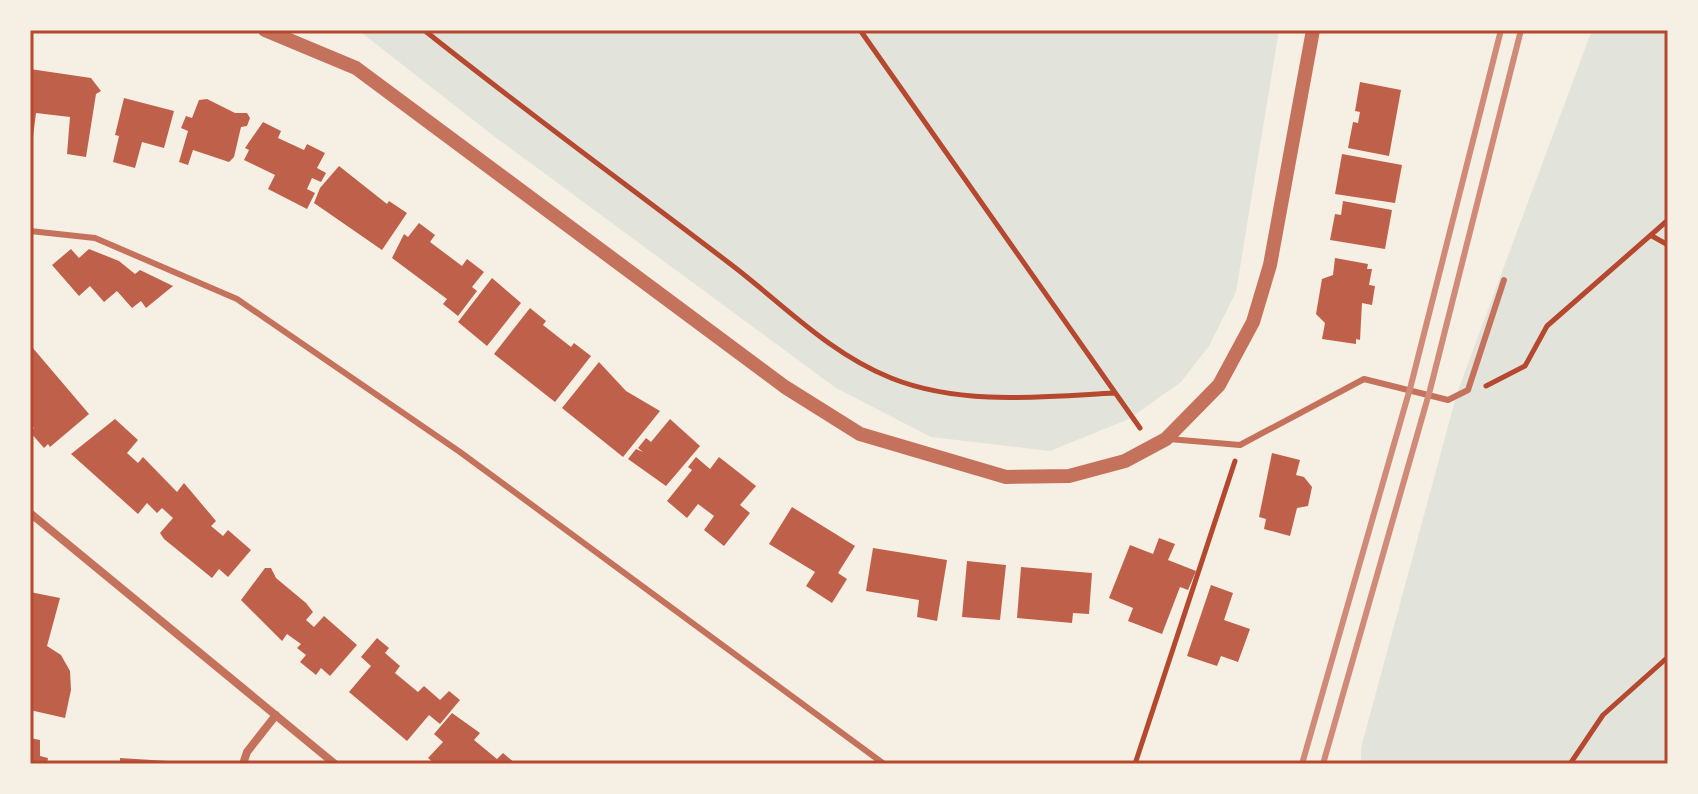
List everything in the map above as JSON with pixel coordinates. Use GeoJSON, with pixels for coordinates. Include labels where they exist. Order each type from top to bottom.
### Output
{"type":"FeatureCollection","features":[{"type":"Feature","properties":{"kind":"street"},"geometry":{"type":"LineString","coordinates":[[265,30],[356,68],[785,387],[860,434],[1006,477],[1069,476],[1125,461],[1166,439],[1219,385],[1253,322],[1270,265],[1313,30]]}},
{"type":"Feature","properties":{"kind":"street"},"geometry":{"type":"LineString","coordinates":[[30,513],[335,764]]}},
{"type":"Feature","properties":{"kind":"street"},"geometry":{"type":"LineString","coordinates":[[243,764],[247,752],[276,715]]}},
{"type":"Feature","properties":{"kind":"lane"},"geometry":{"type":"LineString","coordinates":[[30,231],[95,238],[237,299],[460,452],[884,764]]}},
{"type":"Feature","properties":{"kind":"lane"},"geometry":{"type":"LineString","coordinates":[[1166,439],[1240,445],[1364,379],[1448,400],[1468,390],[1504,280]]}},
{"type":"Feature","properties":{"kind":"path"},"geometry":{"type":"LineString","coordinates":[[424,30],[545,126],[736,268],[824,342],[892,378],[960,395],[1029,398],[1114,393]]}},
{"type":"Feature","properties":{"kind":"path"},"geometry":{"type":"LineString","coordinates":[[860,30],[1137,426],[1166,439]]}},
{"type":"Feature","properties":{"kind":"path"},"geometry":{"type":"LineString","coordinates":[[1468,390],[1490,385],[1525,366],[1547,326],[1668,220]]}},
{"type":"Feature","properties":{"kind":"path"},"geometry":{"type":"LineString","coordinates":[[1652,236],[1668,245]]}},
{"type":"Feature","properties":{"kind":"path"},"geometry":{"type":"LineString","coordinates":[[1135,764],[1240,445]]}},
{"type":"Feature","properties":{"kind":"path"},"geometry":{"type":"LineString","coordinates":[[1570,764],[1603,715],[1668,657]]}},
{"type":"Feature","properties":{"kind":"shaded area"},"geometry":{"type":"Polygon","coordinates":[[[358,30],[1279,30],[1236,292],[1209,346],[1181,382],[1129,419],[1050,451],[931,437],[836,388],[495,137],[358,30]]]}},
{"type":"Feature","properties":{"kind":"shaded area"},"geometry":{"type":"Polygon","coordinates":[[[1592,30],[1668,30],[1668,764],[1361,764],[1361,748],[1457,393],[1592,30]]]}},
{"type":"Feature","properties":{"kind":"building"},"geometry":{"type":"Polygon","coordinates":[[[30,69],[91,78],[101,91],[96,94],[86,157],[67,154],[70,117],[36,113],[33,137],[30,136],[30,69]]]}},
{"type":"Feature","properties":{"kind":"building"},"geometry":{"type":"Polygon","coordinates":[[[1360,82],[1401,90],[1389,156],[1348,148],[1353,122],[1358,123],[1360,112],[1355,111],[1360,82]]]}},
{"type":"Feature","properties":{"kind":"building"},"geometry":{"type":"Polygon","coordinates":[[[124,98],[174,111],[164,148],[142,142],[135,168],[113,162],[119,136],[115,135],[124,98]]]}},
{"type":"Feature","properties":{"kind":"building"},"geometry":{"type":"Polygon","coordinates":[[[207,99],[235,113],[247,113],[250,118],[247,126],[241,127],[234,157],[229,162],[193,150],[188,165],[179,162],[188,131],[181,128],[186,116],[192,118],[199,100],[207,99]]]}},
{"type":"Feature","properties":{"kind":"building"},"geometry":{"type":"Polygon","coordinates":[[[263,122],[281,131],[278,138],[304,150],[307,144],[325,153],[317,168],[326,173],[321,182],[312,178],[307,189],[315,193],[307,209],[268,189],[275,175],[244,160],[249,150],[245,148],[263,122]]]}},
{"type":"Feature","properties":{"kind":"building"},"geometry":{"type":"Polygon","coordinates":[[[1342,154],[1402,165],[1395,203],[1335,194],[1342,154]]]}},
{"type":"Feature","properties":{"kind":"building"},"geometry":{"type":"Polygon","coordinates":[[[339,166],[387,204],[389,201],[407,213],[382,250],[314,203],[320,188],[339,166]]]}},
{"type":"Feature","properties":{"kind":"building"},"geometry":{"type":"Polygon","coordinates":[[[1343,201],[1392,210],[1385,249],[1330,240],[1335,214],[1341,215],[1343,201]]]}},
{"type":"Feature","properties":{"kind":"building"},"geometry":{"type":"Polygon","coordinates":[[[419,223],[435,235],[430,242],[462,266],[467,259],[484,272],[472,287],[477,291],[458,316],[443,304],[447,299],[392,258],[404,234],[408,237],[419,223]]]}},
{"type":"Feature","properties":{"kind":"building"},"geometry":{"type":"Polygon","coordinates":[[[71,249],[79,258],[89,249],[119,261],[135,274],[140,270],[173,286],[146,308],[141,301],[132,308],[117,291],[104,302],[90,286],[79,296],[52,265],[71,249]]]}},
{"type":"Feature","properties":{"kind":"building"},"geometry":{"type":"Polygon","coordinates":[[[1335,258],[1368,264],[1367,269],[1372,269],[1369,285],[1375,286],[1372,305],[1362,303],[1360,340],[1356,339],[1356,344],[1322,339],[1325,323],[1316,314],[1322,279],[1333,275],[1335,258]]]}},
{"type":"Feature","properties":{"kind":"building"},"geometry":{"type":"Polygon","coordinates":[[[492,278],[521,303],[487,346],[458,322],[492,278]]]}},
{"type":"Feature","properties":{"kind":"building"},"geometry":{"type":"Polygon","coordinates":[[[530,308],[546,321],[543,325],[571,347],[574,343],[591,356],[555,402],[494,354],[530,308]]]}},
{"type":"Feature","properties":{"kind":"building"},"geometry":{"type":"Polygon","coordinates":[[[32,347],[89,414],[50,447],[48,444],[44,448],[30,432],[34,428],[30,423],[32,347]]]}},
{"type":"Feature","properties":{"kind":"building"},"geometry":{"type":"Polygon","coordinates":[[[599,362],[626,391],[660,411],[623,457],[562,408],[599,362]]]}},
{"type":"Feature","properties":{"kind":"building"},"geometry":{"type":"Polygon","coordinates":[[[115,419],[138,440],[127,453],[138,463],[143,457],[177,492],[184,483],[216,521],[211,526],[223,536],[228,530],[251,550],[228,577],[219,569],[212,578],[164,539],[160,533],[173,518],[162,508],[157,513],[147,503],[138,514],[71,454],[115,419]]]}},
{"type":"Feature","properties":{"kind":"building"},"geometry":{"type":"Polygon","coordinates":[[[670,419],[700,446],[666,486],[628,459],[636,449],[643,452],[638,448],[646,438],[651,442],[670,419]]]}},
{"type":"Feature","properties":{"kind":"building"},"geometry":{"type":"Polygon","coordinates":[[[1272,453],[1300,460],[1296,475],[1304,477],[1312,487],[1308,506],[1297,508],[1290,536],[1264,529],[1266,519],[1259,517],[1272,453]]]}},
{"type":"Feature","properties":{"kind":"building"},"geometry":{"type":"Polygon","coordinates":[[[696,457],[710,469],[719,457],[756,486],[740,505],[750,513],[724,546],[704,530],[714,516],[698,504],[687,518],[667,501],[692,470],[688,467],[696,457]]]}},
{"type":"Feature","properties":{"kind":"building"},"geometry":{"type":"Polygon","coordinates":[[[792,507],[855,546],[838,573],[847,579],[832,603],[806,586],[815,572],[769,544],[792,507]]]}},
{"type":"Feature","properties":{"kind":"building"},"geometry":{"type":"Polygon","coordinates":[[[1159,538],[1175,544],[1168,560],[1196,571],[1188,590],[1180,587],[1162,634],[1128,621],[1133,608],[1109,598],[1130,545],[1153,554],[1159,538]]]}},
{"type":"Feature","properties":{"kind":"building"},"geometry":{"type":"Polygon","coordinates":[[[873,548],[947,560],[937,621],[917,617],[919,600],[866,591],[873,548]]]}},
{"type":"Feature","properties":{"kind":"building"},"geometry":{"type":"Polygon","coordinates":[[[967,561],[1006,565],[1000,620],[962,617],[967,561]]]}},
{"type":"Feature","properties":{"kind":"building"},"geometry":{"type":"Polygon","coordinates":[[[1021,567],[1092,573],[1089,614],[1073,613],[1072,623],[1017,618],[1021,567]]]}},
{"type":"Feature","properties":{"kind":"building"},"geometry":{"type":"Polygon","coordinates":[[[265,568],[271,568],[276,578],[306,603],[313,612],[306,620],[314,627],[324,616],[357,645],[330,676],[321,668],[316,675],[300,662],[306,655],[297,648],[301,644],[287,634],[282,641],[241,600],[265,568]]]}},
{"type":"Feature","properties":{"kind":"building"},"geometry":{"type":"Polygon","coordinates":[[[1211,585],[1233,593],[1224,620],[1250,629],[1238,662],[1221,656],[1217,666],[1187,656],[1211,585]]]}},
{"type":"Feature","properties":{"kind":"building"},"geometry":{"type":"Polygon","coordinates":[[[30,592],[60,598],[47,646],[61,655],[70,671],[71,690],[65,718],[30,710],[30,592]]]}},
{"type":"Feature","properties":{"kind":"building"},"geometry":{"type":"Polygon","coordinates":[[[377,638],[389,648],[385,653],[400,666],[395,673],[418,692],[424,686],[440,700],[449,691],[460,700],[440,724],[429,715],[407,741],[349,692],[371,666],[361,657],[377,638]]]}},
{"type":"Feature","properties":{"kind":"building"},"geometry":{"type":"Polygon","coordinates":[[[452,713],[480,733],[474,740],[497,759],[503,753],[516,764],[435,764],[428,758],[443,742],[434,734],[452,713]]]}},
{"type":"Feature","properties":{"kind":"building"},"geometry":{"type":"Polygon","coordinates":[[[30,738],[40,740],[40,756],[48,758],[47,764],[30,764],[30,738]]]}},
{"type":"Feature","properties":{"kind":"building"},"geometry":{"type":"Polygon","coordinates":[[[120,758],[168,761],[168,764],[120,764],[120,758]]]}},
{"type":"Feature","properties":{"kind":"railway"},"geometry":{"type":"LineString","coordinates":[[1302,764],[1411,385],[1501,30]]}},
{"type":"Feature","properties":{"kind":"railway"},"geometry":{"type":"LineString","coordinates":[[1323,764],[1430,390],[1521,30]]}}]}
